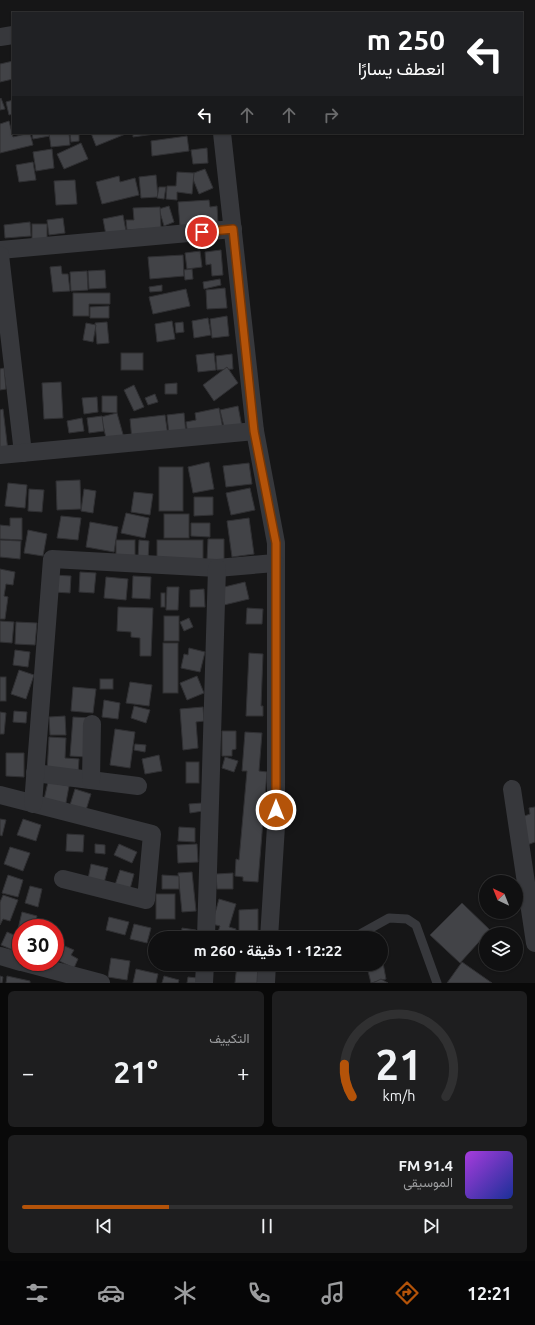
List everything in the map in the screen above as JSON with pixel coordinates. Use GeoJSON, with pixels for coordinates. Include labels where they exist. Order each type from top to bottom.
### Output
{"type":"FeatureCollection","features":[{"type":"Feature","properties":{"kind":"street"},"geometry":{"type":"LineString","coordinates":[[0,37],[12,35]]}},
{"type":"Feature","properties":{"kind":"street"},"geometry":{"type":"LineString","coordinates":[[222,134],[254,431],[276,543],[276,826],[269,931]]}},
{"type":"Feature","properties":{"kind":"street"},"geometry":{"type":"LineString","coordinates":[[0,250],[233,229]]}},
{"type":"Feature","properties":{"kind":"street"},"geometry":{"type":"LineString","coordinates":[[0,255],[22,453]]}},
{"type":"Feature","properties":{"kind":"street"},"geometry":{"type":"LineString","coordinates":[[0,455],[254,431]]}},
{"type":"Feature","properties":{"kind":"street"},"geometry":{"type":"LineString","coordinates":[[33,804],[52,559],[216,568],[276,563]]}},
{"type":"Feature","properties":{"kind":"street"},"geometry":{"type":"LineString","coordinates":[[206,931],[216,568]]}},
{"type":"Feature","properties":{"kind":"street"},"geometry":{"type":"LineString","coordinates":[[91,780],[92,724]]}},
{"type":"Feature","properties":{"kind":"street"},"geometry":{"type":"LineString","coordinates":[[35,773],[138,786]]}},
{"type":"Feature","properties":{"kind":"street"},"geometry":{"type":"LineString","coordinates":[[512,789],[535,943]]}},
{"type":"Feature","properties":{"kind":"street"},"geometry":{"type":"LineString","coordinates":[[0,795],[152,834],[146,900],[63,880]]}},
{"type":"Feature","properties":{"kind":"street"},"geometry":{"type":"LineString","coordinates":[[0,956],[12,959]]}},
{"type":"Feature","properties":{"kind":"street"},"geometry":{"type":"LineString","coordinates":[[55,971],[101,983]]}},
{"type":"Feature","properties":{"kind":"street"},"geometry":{"type":"LineString","coordinates":[[204,983],[205,971]]}},
{"type":"Feature","properties":{"kind":"street"},"geometry":{"type":"LineString","coordinates":[[266,983],[267,971]]}},
{"type":"Feature","properties":{"kind":"lane"},"geometry":{"type":"LineString","coordinates":[[366,931],[389,918],[407,919],[416,926],[437,983]]}},
{"type":"Feature","properties":{"kind":"building"},"geometry":{"type":"Polygon","coordinates":[[[12,61],[12,79],[0,82],[0,64],[12,61]]]}},
{"type":"Feature","properties":{"kind":"building"},"geometry":{"type":"Polygon","coordinates":[[[1,98],[5,109],[0,110],[0,99],[1,98]]]}},
{"type":"Feature","properties":{"kind":"building"},"geometry":{"type":"Polygon","coordinates":[[[12,100],[12,114],[9,115],[6,102],[12,100]]]}},
{"type":"Feature","properties":{"kind":"building"},"geometry":{"type":"Polygon","coordinates":[[[9,121],[13,137],[30,134],[33,145],[0,153],[0,124],[9,121]]]}},
{"type":"Feature","properties":{"kind":"building"},"geometry":{"type":"Polygon","coordinates":[[[32,134],[50,134],[50,136],[33,139],[32,134]]]}},
{"type":"Feature","properties":{"kind":"building"},"geometry":{"type":"Polygon","coordinates":[[[49,134],[69,134],[70,145],[51,147],[49,134]]]}},
{"type":"Feature","properties":{"kind":"building"},"geometry":{"type":"Polygon","coordinates":[[[70,134],[79,134],[79,141],[71,142],[70,134]]]}},
{"type":"Feature","properties":{"kind":"building"},"geometry":{"type":"Polygon","coordinates":[[[91,134],[126,134],[96,146],[91,134]]]}},
{"type":"Feature","properties":{"kind":"building"},"geometry":{"type":"Polygon","coordinates":[[[133,134],[155,134],[133,137],[133,134]]]}},
{"type":"Feature","properties":{"kind":"building"},"geometry":{"type":"Polygon","coordinates":[[[187,136],[189,151],[152,156],[151,141],[187,136]]]}},
{"type":"Feature","properties":{"kind":"building"},"geometry":{"type":"Polygon","coordinates":[[[81,143],[88,159],[64,169],[57,154],[81,143]]]}},
{"type":"Feature","properties":{"kind":"building"},"geometry":{"type":"Polygon","coordinates":[[[207,148],[208,163],[193,164],[191,150],[207,148]]]}},
{"type":"Feature","properties":{"kind":"building"},"geometry":{"type":"Polygon","coordinates":[[[52,149],[54,168],[36,171],[33,152],[52,149]]]}},
{"type":"Feature","properties":{"kind":"building"},"geometry":{"type":"Polygon","coordinates":[[[33,162],[36,180],[19,182],[16,165],[33,162]]]}},
{"type":"Feature","properties":{"kind":"building"},"geometry":{"type":"Polygon","coordinates":[[[205,169],[213,188],[199,194],[191,174],[205,169]]]}},
{"type":"Feature","properties":{"kind":"building"},"geometry":{"type":"Polygon","coordinates":[[[177,172],[194,173],[192,194],[177,192],[177,200],[166,199],[167,186],[176,186],[177,172]]]}},
{"type":"Feature","properties":{"kind":"building"},"geometry":{"type":"Polygon","coordinates":[[[156,175],[158,197],[141,198],[139,177],[156,175]]]}},
{"type":"Feature","properties":{"kind":"building"},"geometry":{"type":"Polygon","coordinates":[[[119,176],[120,182],[135,178],[139,195],[102,204],[96,182],[119,176]]]}},
{"type":"Feature","properties":{"kind":"building"},"geometry":{"type":"Polygon","coordinates":[[[75,180],[77,204],[56,205],[54,181],[75,180]]]}},
{"type":"Feature","properties":{"kind":"building"},"geometry":{"type":"Polygon","coordinates":[[[159,187],[166,187],[164,199],[157,198],[159,187]]]}},
{"type":"Feature","properties":{"kind":"building"},"geometry":{"type":"Polygon","coordinates":[[[209,200],[210,207],[217,206],[218,224],[180,227],[178,202],[209,200]]]}},
{"type":"Feature","properties":{"kind":"building"},"geometry":{"type":"Polygon","coordinates":[[[169,206],[174,222],[164,226],[159,209],[169,206]]]}},
{"type":"Feature","properties":{"kind":"building"},"geometry":{"type":"Polygon","coordinates":[[[160,207],[161,228],[127,230],[126,220],[134,220],[133,208],[160,207]]]}},
{"type":"Feature","properties":{"kind":"building"},"geometry":{"type":"Polygon","coordinates":[[[123,215],[126,231],[106,235],[103,219],[123,215]]]}},
{"type":"Feature","properties":{"kind":"building"},"geometry":{"type":"Polygon","coordinates":[[[63,218],[65,233],[49,235],[47,220],[63,218]]]}},
{"type":"Feature","properties":{"kind":"building"},"geometry":{"type":"Polygon","coordinates":[[[30,222],[31,236],[5,238],[4,225],[30,222]]]}},
{"type":"Feature","properties":{"kind":"building"},"geometry":{"type":"Polygon","coordinates":[[[32,224],[47,224],[47,240],[32,240],[32,224]]]}},
{"type":"Feature","properties":{"kind":"building"},"geometry":{"type":"Polygon","coordinates":[[[221,250],[223,275],[212,276],[211,264],[206,265],[205,252],[221,250]]]}},
{"type":"Feature","properties":{"kind":"building"},"geometry":{"type":"Polygon","coordinates":[[[200,251],[202,267],[187,269],[185,253],[200,251]]]}},
{"type":"Feature","properties":{"kind":"building"},"geometry":{"type":"Polygon","coordinates":[[[183,255],[184,276],[150,279],[148,257],[183,255]]]}},
{"type":"Feature","properties":{"kind":"building"},"geometry":{"type":"Polygon","coordinates":[[[61,266],[62,274],[68,274],[70,291],[53,292],[50,267],[61,266]]]}},
{"type":"Feature","properties":{"kind":"building"},"geometry":{"type":"Polygon","coordinates":[[[192,269],[193,279],[185,280],[184,270],[192,269]]]}},
{"type":"Feature","properties":{"kind":"building"},"geometry":{"type":"Polygon","coordinates":[[[105,270],[106,288],[89,289],[88,271],[105,270]]]}},
{"type":"Feature","properties":{"kind":"building"},"geometry":{"type":"Polygon","coordinates":[[[87,271],[88,290],[71,291],[70,272],[87,271]]]}},
{"type":"Feature","properties":{"kind":"building"},"geometry":{"type":"Polygon","coordinates":[[[220,279],[221,285],[204,289],[203,282],[220,279]]]}},
{"type":"Feature","properties":{"kind":"building"},"geometry":{"type":"Polygon","coordinates":[[[162,285],[162,291],[150,292],[149,287],[162,285]]]}},
{"type":"Feature","properties":{"kind":"building"},"geometry":{"type":"Polygon","coordinates":[[[225,288],[227,308],[207,309],[206,290],[225,288]]]}},
{"type":"Feature","properties":{"kind":"building"},"geometry":{"type":"Polygon","coordinates":[[[186,289],[190,306],[153,314],[149,297],[186,289]]]}},
{"type":"Feature","properties":{"kind":"building"},"geometry":{"type":"Polygon","coordinates":[[[73,293],[110,293],[110,304],[89,304],[89,316],[73,316],[73,293]]]}},
{"type":"Feature","properties":{"kind":"building"},"geometry":{"type":"Polygon","coordinates":[[[109,306],[109,318],[90,318],[90,307],[109,306]]]}},
{"type":"Feature","properties":{"kind":"building"},"geometry":{"type":"Polygon","coordinates":[[[227,316],[229,336],[212,338],[210,319],[227,316]]]}},
{"type":"Feature","properties":{"kind":"building"},"geometry":{"type":"Polygon","coordinates":[[[208,318],[211,335],[194,338],[192,321],[208,318]]]}},
{"type":"Feature","properties":{"kind":"building"},"geometry":{"type":"Polygon","coordinates":[[[172,321],[175,339],[157,342],[155,324],[172,321]]]}},
{"type":"Feature","properties":{"kind":"building"},"geometry":{"type":"Polygon","coordinates":[[[107,322],[109,343],[97,344],[95,323],[107,322]]]}},
{"type":"Feature","properties":{"kind":"building"},"geometry":{"type":"Polygon","coordinates":[[[183,322],[184,332],[176,333],[175,323],[183,322]]]}},
{"type":"Feature","properties":{"kind":"building"},"geometry":{"type":"Polygon","coordinates":[[[86,323],[96,325],[93,342],[83,340],[86,323]]]}},
{"type":"Feature","properties":{"kind":"building"},"geometry":{"type":"Polygon","coordinates":[[[121,353],[143,353],[143,370],[121,370],[121,353]]]}},
{"type":"Feature","properties":{"kind":"building"},"geometry":{"type":"Polygon","coordinates":[[[214,353],[216,370],[198,372],[196,355],[214,353]]]}},
{"type":"Feature","properties":{"kind":"building"},"geometry":{"type":"Polygon","coordinates":[[[232,354],[233,369],[217,370],[216,356],[232,354]]]}},
{"type":"Feature","properties":{"kind":"building"},"geometry":{"type":"Polygon","coordinates":[[[227,367],[238,383],[214,401],[203,385],[227,367]]]}},
{"type":"Feature","properties":{"kind":"building"},"geometry":{"type":"Polygon","coordinates":[[[4,368],[6,389],[0,390],[0,369],[4,368]]]}},
{"type":"Feature","properties":{"kind":"building"},"geometry":{"type":"Polygon","coordinates":[[[61,382],[63,418],[44,419],[42,383],[61,382]]]}},
{"type":"Feature","properties":{"kind":"building"},"geometry":{"type":"Polygon","coordinates":[[[177,383],[177,394],[165,394],[165,384],[177,383]]]}},
{"type":"Feature","properties":{"kind":"building"},"geometry":{"type":"Polygon","coordinates":[[[134,385],[144,407],[134,411],[124,390],[134,385]]]}},
{"type":"Feature","properties":{"kind":"building"},"geometry":{"type":"Polygon","coordinates":[[[155,394],[158,402],[148,405],[145,398],[155,394]]]}},
{"type":"Feature","properties":{"kind":"building"},"geometry":{"type":"Polygon","coordinates":[[[102,396],[117,396],[117,413],[102,412],[102,396]]]}},
{"type":"Feature","properties":{"kind":"building"},"geometry":{"type":"Polygon","coordinates":[[[97,397],[98,412],[84,414],[82,398],[97,397]]]}},
{"type":"Feature","properties":{"kind":"building"},"geometry":{"type":"Polygon","coordinates":[[[238,406],[242,427],[225,431],[220,410],[238,406]]]}},
{"type":"Feature","properties":{"kind":"building"},"geometry":{"type":"Polygon","coordinates":[[[219,408],[223,429],[188,435],[186,422],[196,420],[195,413],[219,408]]]}},
{"type":"Feature","properties":{"kind":"building"},"geometry":{"type":"Polygon","coordinates":[[[3,409],[8,451],[0,452],[0,410],[3,409]]]}},
{"type":"Feature","properties":{"kind":"building"},"geometry":{"type":"Polygon","coordinates":[[[117,413],[124,438],[107,442],[101,417],[117,413]]]}},
{"type":"Feature","properties":{"kind":"building"},"geometry":{"type":"Polygon","coordinates":[[[184,413],[186,434],[169,435],[167,415],[184,413]]]}},
{"type":"Feature","properties":{"kind":"building"},"geometry":{"type":"Polygon","coordinates":[[[165,415],[168,436],[132,440],[130,419],[165,415]]]}},
{"type":"Feature","properties":{"kind":"building"},"geometry":{"type":"Polygon","coordinates":[[[102,416],[104,431],[89,433],[87,418],[102,416]]]}},
{"type":"Feature","properties":{"kind":"building"},"geometry":{"type":"Polygon","coordinates":[[[82,418],[84,431],[69,433],[67,421],[82,418]]]}},
{"type":"Feature","properties":{"kind":"building"},"geometry":{"type":"Polygon","coordinates":[[[209,462],[214,489],[193,493],[188,467],[209,462]]]}},
{"type":"Feature","properties":{"kind":"building"},"geometry":{"type":"Polygon","coordinates":[[[249,463],[252,484],[226,487],[223,466],[249,463]]]}},
{"type":"Feature","properties":{"kind":"building"},"geometry":{"type":"Polygon","coordinates":[[[159,467],[183,467],[183,511],[159,511],[159,467]]]}},
{"type":"Feature","properties":{"kind":"building"},"geometry":{"type":"Polygon","coordinates":[[[80,480],[81,509],[57,510],[56,481],[80,480]]]}},
{"type":"Feature","properties":{"kind":"building"},"geometry":{"type":"Polygon","coordinates":[[[8,483],[27,485],[25,508],[5,506],[8,483]]]}},
{"type":"Feature","properties":{"kind":"building"},"geometry":{"type":"Polygon","coordinates":[[[250,488],[255,510],[231,515],[226,493],[250,488]]]}},
{"type":"Feature","properties":{"kind":"building"},"geometry":{"type":"Polygon","coordinates":[[[29,489],[44,490],[42,512],[28,511],[29,489]]]}},
{"type":"Feature","properties":{"kind":"building"},"geometry":{"type":"Polygon","coordinates":[[[84,489],[96,491],[93,513],[81,511],[84,489]]]}},
{"type":"Feature","properties":{"kind":"building"},"geometry":{"type":"Polygon","coordinates":[[[134,492],[153,494],[150,515],[131,512],[134,492]]]}},
{"type":"Feature","properties":{"kind":"building"},"geometry":{"type":"Polygon","coordinates":[[[194,497],[213,497],[213,515],[194,516],[194,497]]]}},
{"type":"Feature","properties":{"kind":"building"},"geometry":{"type":"Polygon","coordinates":[[[126,513],[149,518],[145,538],[121,533],[126,513]]]}},
{"type":"Feature","properties":{"kind":"building"},"geometry":{"type":"Polygon","coordinates":[[[164,514],[189,514],[189,538],[164,538],[164,514]]]}},
{"type":"Feature","properties":{"kind":"building"},"geometry":{"type":"Polygon","coordinates":[[[61,516],[81,518],[78,540],[57,538],[61,516]]]}},
{"type":"Feature","properties":{"kind":"building"},"geometry":{"type":"Polygon","coordinates":[[[10,518],[22,518],[22,540],[0,539],[0,525],[10,526],[10,518]]]}},
{"type":"Feature","properties":{"kind":"building"},"geometry":{"type":"Polygon","coordinates":[[[249,518],[254,554],[232,557],[227,521],[249,518]]]}},
{"type":"Feature","properties":{"kind":"building"},"geometry":{"type":"Polygon","coordinates":[[[90,522],[118,527],[114,552],[86,547],[90,522]]]}},
{"type":"Feature","properties":{"kind":"building"},"geometry":{"type":"Polygon","coordinates":[[[191,523],[210,523],[210,537],[191,536],[191,523]]]}},
{"type":"Feature","properties":{"kind":"building"},"geometry":{"type":"Polygon","coordinates":[[[28,530],[47,534],[43,556],[24,553],[28,530]]]}},
{"type":"Feature","properties":{"kind":"building"},"geometry":{"type":"Polygon","coordinates":[[[208,539],[224,539],[224,560],[207,560],[208,539]]]}},
{"type":"Feature","properties":{"kind":"building"},"geometry":{"type":"Polygon","coordinates":[[[0,540],[21,541],[20,559],[0,557],[0,540]]]}},
{"type":"Feature","properties":{"kind":"building"},"geometry":{"type":"Polygon","coordinates":[[[116,540],[135,540],[135,561],[116,561],[116,540]]]}},
{"type":"Feature","properties":{"kind":"building"},"geometry":{"type":"Polygon","coordinates":[[[139,540],[149,541],[148,560],[138,559],[139,540]]]}},
{"type":"Feature","properties":{"kind":"building"},"geometry":{"type":"Polygon","coordinates":[[[157,540],[203,540],[203,560],[157,560],[157,540]]]}},
{"type":"Feature","properties":{"kind":"building"},"geometry":{"type":"Polygon","coordinates":[[[0,569],[15,572],[13,585],[6,584],[4,596],[8,597],[5,619],[0,619],[0,569]]]}},
{"type":"Feature","properties":{"kind":"building"},"geometry":{"type":"Polygon","coordinates":[[[80,572],[96,573],[94,593],[79,592],[80,572]]]}},
{"type":"Feature","properties":{"kind":"building"},"geometry":{"type":"Polygon","coordinates":[[[54,575],[71,576],[70,593],[53,592],[54,575]]]}},
{"type":"Feature","properties":{"kind":"building"},"geometry":{"type":"Polygon","coordinates":[[[133,576],[151,577],[150,599],[132,598],[133,576]]]}},
{"type":"Feature","properties":{"kind":"building"},"geometry":{"type":"Polygon","coordinates":[[[106,577],[128,579],[126,600],[104,598],[106,577]]]}},
{"type":"Feature","properties":{"kind":"building"},"geometry":{"type":"Polygon","coordinates":[[[245,582],[249,599],[224,605],[220,588],[245,582]]]}},
{"type":"Feature","properties":{"kind":"building"},"geometry":{"type":"Polygon","coordinates":[[[167,587],[179,587],[178,610],[166,610],[167,587]]]}},
{"type":"Feature","properties":{"kind":"building"},"geometry":{"type":"Polygon","coordinates":[[[204,589],[205,607],[190,607],[190,590],[204,589]]]}},
{"type":"Feature","properties":{"kind":"building"},"geometry":{"type":"Polygon","coordinates":[[[161,593],[165,593],[165,607],[161,607],[161,593]]]}},
{"type":"Feature","properties":{"kind":"building"},"geometry":{"type":"Polygon","coordinates":[[[118,607],[153,608],[151,656],[140,656],[140,638],[131,637],[131,632],[117,631],[118,607]]]}},
{"type":"Feature","properties":{"kind":"building"},"geometry":{"type":"Polygon","coordinates":[[[247,608],[263,609],[262,624],[246,624],[247,608]]]}},
{"type":"Feature","properties":{"kind":"building"},"geometry":{"type":"Polygon","coordinates":[[[164,616],[179,616],[179,641],[164,641],[164,616]]]}},
{"type":"Feature","properties":{"kind":"building"},"geometry":{"type":"Polygon","coordinates":[[[189,618],[193,627],[184,631],[180,622],[189,618]]]}},
{"type":"Feature","properties":{"kind":"building"},"geometry":{"type":"Polygon","coordinates":[[[0,621],[14,622],[12,643],[0,642],[0,621]]]}},
{"type":"Feature","properties":{"kind":"building"},"geometry":{"type":"Polygon","coordinates":[[[16,622],[37,623],[35,645],[15,644],[16,622]]]}},
{"type":"Feature","properties":{"kind":"building"},"geometry":{"type":"Polygon","coordinates":[[[163,643],[178,643],[178,693],[163,693],[163,643]]]}},
{"type":"Feature","properties":{"kind":"building"},"geometry":{"type":"Polygon","coordinates":[[[189,648],[205,652],[200,672],[181,668],[184,654],[188,655],[189,648]]]}},
{"type":"Feature","properties":{"kind":"building"},"geometry":{"type":"Polygon","coordinates":[[[15,650],[30,652],[28,667],[13,665],[15,650]]]}},
{"type":"Feature","properties":{"kind":"building"},"geometry":{"type":"Polygon","coordinates":[[[249,653],[263,654],[261,706],[263,706],[263,716],[246,716],[249,653]]]}},
{"type":"Feature","properties":{"kind":"building"},"geometry":{"type":"Polygon","coordinates":[[[19,670],[34,675],[26,699],[11,694],[19,670]]]}},
{"type":"Feature","properties":{"kind":"building"},"geometry":{"type":"Polygon","coordinates":[[[197,676],[204,693],[187,700],[180,683],[197,676]]]}},
{"type":"Feature","properties":{"kind":"building"},"geometry":{"type":"Polygon","coordinates":[[[0,677],[6,677],[6,701],[0,701],[0,677]]]}},
{"type":"Feature","properties":{"kind":"building"},"geometry":{"type":"Polygon","coordinates":[[[100,679],[113,679],[113,689],[100,689],[100,679]]]}},
{"type":"Feature","properties":{"kind":"building"},"geometry":{"type":"Polygon","coordinates":[[[130,682],[152,685],[149,706],[126,703],[130,682]]]}},
{"type":"Feature","properties":{"kind":"building"},"geometry":{"type":"Polygon","coordinates":[[[73,687],[96,689],[93,713],[71,711],[73,687]]]}},
{"type":"Feature","properties":{"kind":"building"},"geometry":{"type":"Polygon","coordinates":[[[104,700],[120,703],[118,719],[102,717],[104,700]]]}},
{"type":"Feature","properties":{"kind":"building"},"geometry":{"type":"Polygon","coordinates":[[[134,706],[150,710],[146,723],[131,718],[134,706]]]}},
{"type":"Feature","properties":{"kind":"building"},"geometry":{"type":"Polygon","coordinates":[[[203,707],[204,721],[196,722],[198,748],[183,750],[180,709],[203,707]]]}},
{"type":"Feature","properties":{"kind":"building"},"geometry":{"type":"Polygon","coordinates":[[[14,711],[27,712],[26,723],[13,722],[14,711]]]}},
{"type":"Feature","properties":{"kind":"building"},"geometry":{"type":"Polygon","coordinates":[[[0,712],[6,713],[4,734],[0,734],[0,712]]]}},
{"type":"Feature","properties":{"kind":"building"},"geometry":{"type":"Polygon","coordinates":[[[65,716],[66,735],[50,735],[49,717],[65,716]]]}},
{"type":"Feature","properties":{"kind":"building"},"geometry":{"type":"Polygon","coordinates":[[[73,717],[91,718],[88,757],[70,756],[73,717]]]}},
{"type":"Feature","properties":{"kind":"building"},"geometry":{"type":"Polygon","coordinates":[[[115,729],[135,732],[130,768],[110,765],[115,729]]]}},
{"type":"Feature","properties":{"kind":"building"},"geometry":{"type":"Polygon","coordinates":[[[222,731],[236,731],[236,749],[232,750],[232,756],[222,756],[222,731]]]}},
{"type":"Feature","properties":{"kind":"building"},"geometry":{"type":"Polygon","coordinates":[[[245,732],[262,733],[259,771],[267,772],[258,882],[243,881],[243,877],[235,876],[236,859],[239,860],[247,771],[242,771],[245,732]]]}},
{"type":"Feature","properties":{"kind":"building"},"geometry":{"type":"Polygon","coordinates":[[[49,737],[66,738],[65,758],[79,759],[78,774],[47,773],[49,737]]]}},
{"type":"Feature","properties":{"kind":"building"},"geometry":{"type":"Polygon","coordinates":[[[135,744],[146,745],[145,752],[134,750],[135,744]]]}},
{"type":"Feature","properties":{"kind":"building"},"geometry":{"type":"Polygon","coordinates":[[[6,753],[24,753],[24,777],[6,776],[6,753]]]}},
{"type":"Feature","properties":{"kind":"building"},"geometry":{"type":"Polygon","coordinates":[[[159,755],[162,771],[145,774],[142,759],[159,755]]]}},
{"type":"Feature","properties":{"kind":"building"},"geometry":{"type":"Polygon","coordinates":[[[225,757],[238,761],[234,772],[222,768],[225,757]]]}},
{"type":"Feature","properties":{"kind":"building"},"geometry":{"type":"Polygon","coordinates":[[[186,762],[199,762],[199,783],[186,783],[186,762]]]}},
{"type":"Feature","properties":{"kind":"building"},"geometry":{"type":"Polygon","coordinates":[[[48,782],[69,786],[65,808],[43,804],[48,782]]]}},
{"type":"Feature","properties":{"kind":"building"},"geometry":{"type":"Polygon","coordinates":[[[75,789],[91,794],[86,810],[70,805],[75,789]]]}},
{"type":"Feature","properties":{"kind":"building"},"geometry":{"type":"Polygon","coordinates":[[[202,803],[203,811],[190,813],[189,804],[202,803]]]}},
{"type":"Feature","properties":{"kind":"building"},"geometry":{"type":"Polygon","coordinates":[[[535,807],[535,842],[527,845],[519,818],[530,814],[529,808],[535,807]]]}},
{"type":"Feature","properties":{"kind":"building"},"geometry":{"type":"Polygon","coordinates":[[[0,819],[6,820],[2,836],[0,835],[0,819]]]}},
{"type":"Feature","properties":{"kind":"building"},"geometry":{"type":"Polygon","coordinates":[[[23,819],[41,825],[36,841],[17,835],[23,819]]]}},
{"type":"Feature","properties":{"kind":"building"},"geometry":{"type":"Polygon","coordinates":[[[179,827],[195,828],[195,842],[178,841],[179,827]]]}},
{"type":"Feature","properties":{"kind":"building"},"geometry":{"type":"Polygon","coordinates":[[[67,834],[84,835],[83,852],[66,851],[67,834]]]}},
{"type":"Feature","properties":{"kind":"building"},"geometry":{"type":"Polygon","coordinates":[[[95,844],[105,845],[105,854],[95,853],[95,844]]]}},
{"type":"Feature","properties":{"kind":"building"},"geometry":{"type":"Polygon","coordinates":[[[119,844],[137,852],[132,863],[114,855],[119,844]]]}},
{"type":"Feature","properties":{"kind":"building"},"geometry":{"type":"Polygon","coordinates":[[[197,844],[198,862],[178,863],[177,845],[197,844]]]}},
{"type":"Feature","properties":{"kind":"building"},"geometry":{"type":"Polygon","coordinates":[[[10,847],[30,853],[23,871],[4,864],[10,847]]]}},
{"type":"Feature","properties":{"kind":"building"},"geometry":{"type":"Polygon","coordinates":[[[91,864],[108,868],[104,883],[88,879],[91,864]]]}},
{"type":"Feature","properties":{"kind":"building"},"geometry":{"type":"Polygon","coordinates":[[[120,870],[134,874],[130,889],[115,885],[120,870]]]}},
{"type":"Feature","properties":{"kind":"building"},"geometry":{"type":"Polygon","coordinates":[[[192,872],[196,911],[182,912],[178,873],[192,872]]]}},
{"type":"Feature","properties":{"kind":"building"},"geometry":{"type":"Polygon","coordinates":[[[233,873],[233,889],[217,889],[216,874],[233,873]]]}},
{"type":"Feature","properties":{"kind":"building"},"geometry":{"type":"Polygon","coordinates":[[[8,875],[23,880],[18,897],[2,893],[8,875]]]}},
{"type":"Feature","properties":{"kind":"building"},"geometry":{"type":"Polygon","coordinates":[[[162,875],[179,876],[179,889],[162,889],[162,875]]]}},
{"type":"Feature","properties":{"kind":"building"},"geometry":{"type":"Polygon","coordinates":[[[30,886],[42,889],[38,907],[25,903],[30,886]]]}},
{"type":"Feature","properties":{"kind":"building"},"geometry":{"type":"Polygon","coordinates":[[[156,894],[175,894],[175,919],[156,919],[156,894]]]}},
{"type":"Feature","properties":{"kind":"building"},"geometry":{"type":"Polygon","coordinates":[[[3,895],[18,900],[10,921],[3,919],[0,925],[0,902],[3,895]]]}},
{"type":"Feature","properties":{"kind":"building"},"geometry":{"type":"Polygon","coordinates":[[[219,899],[236,904],[229,927],[236,929],[236,931],[218,931],[220,926],[212,924],[219,899]]]}},
{"type":"Feature","properties":{"kind":"building"},"geometry":{"type":"Polygon","coordinates":[[[462,903],[487,927],[479,927],[479,942],[460,963],[430,935],[462,903]]]}},
{"type":"Feature","properties":{"kind":"building"},"geometry":{"type":"Polygon","coordinates":[[[258,909],[258,931],[239,931],[239,910],[258,909]]]}},
{"type":"Feature","properties":{"kind":"building"},"geometry":{"type":"Polygon","coordinates":[[[22,912],[37,916],[36,919],[20,919],[22,912]]]}},
{"type":"Feature","properties":{"kind":"building"},"geometry":{"type":"Polygon","coordinates":[[[109,917],[129,922],[125,935],[106,930],[109,917]]]}},
{"type":"Feature","properties":{"kind":"building"},"geometry":{"type":"Polygon","coordinates":[[[134,924],[151,928],[150,931],[148,931],[147,943],[130,939],[134,924]]]}},
{"type":"Feature","properties":{"kind":"building"},"geometry":{"type":"Polygon","coordinates":[[[182,928],[196,930],[196,931],[182,931],[182,928]]]}},
{"type":"Feature","properties":{"kind":"building"},"geometry":{"type":"Polygon","coordinates":[[[7,932],[12,934],[12,950],[1,945],[7,932]]]}},
{"type":"Feature","properties":{"kind":"building"},"geometry":{"type":"Polygon","coordinates":[[[64,946],[74,950],[71,955],[78,959],[74,968],[64,963],[64,946]]]}},
{"type":"Feature","properties":{"kind":"building"},"geometry":{"type":"Polygon","coordinates":[[[111,958],[130,961],[127,980],[108,977],[111,958]]]}},
{"type":"Feature","properties":{"kind":"building"},"geometry":{"type":"Polygon","coordinates":[[[462,962],[492,983],[447,983],[462,962]]]}},
{"type":"Feature","properties":{"kind":"building"},"geometry":{"type":"Polygon","coordinates":[[[136,969],[158,974],[156,983],[133,983],[136,969]]]}},
{"type":"Feature","properties":{"kind":"building"},"geometry":{"type":"Polygon","coordinates":[[[236,971],[258,971],[257,983],[235,983],[236,971]]]}},
{"type":"Feature","properties":{"kind":"building"},"geometry":{"type":"Polygon","coordinates":[[[368,971],[384,971],[386,979],[371,983],[368,971]]]}},
{"type":"Feature","properties":{"kind":"building"},"geometry":{"type":"Polygon","coordinates":[[[0,976],[3,977],[2,983],[0,983],[0,976]]]}},
{"type":"Feature","properties":{"kind":"building"},"geometry":{"type":"Polygon","coordinates":[[[7,976],[30,981],[30,983],[6,983],[7,976]]]}},
{"type":"Feature","properties":{"kind":"building"},"geometry":{"type":"Polygon","coordinates":[[[164,976],[179,980],[178,983],[162,983],[164,976]]]}},
{"type":"Feature","properties":{"kind":"building"},"geometry":{"type":"Polygon","coordinates":[[[188,977],[197,978],[196,983],[187,983],[188,977]]]}},
{"type":"Feature","properties":{"kind":"building"},"geometry":{"type":"Polygon","coordinates":[[[381,979],[388,983],[373,983],[381,979]]]}},
{"type":"Feature","properties":{"kind":"route"},"geometry":{"type":"LineString","coordinates":[[202,232],[233,229],[254,431],[276,543],[276,810]]}}]}
